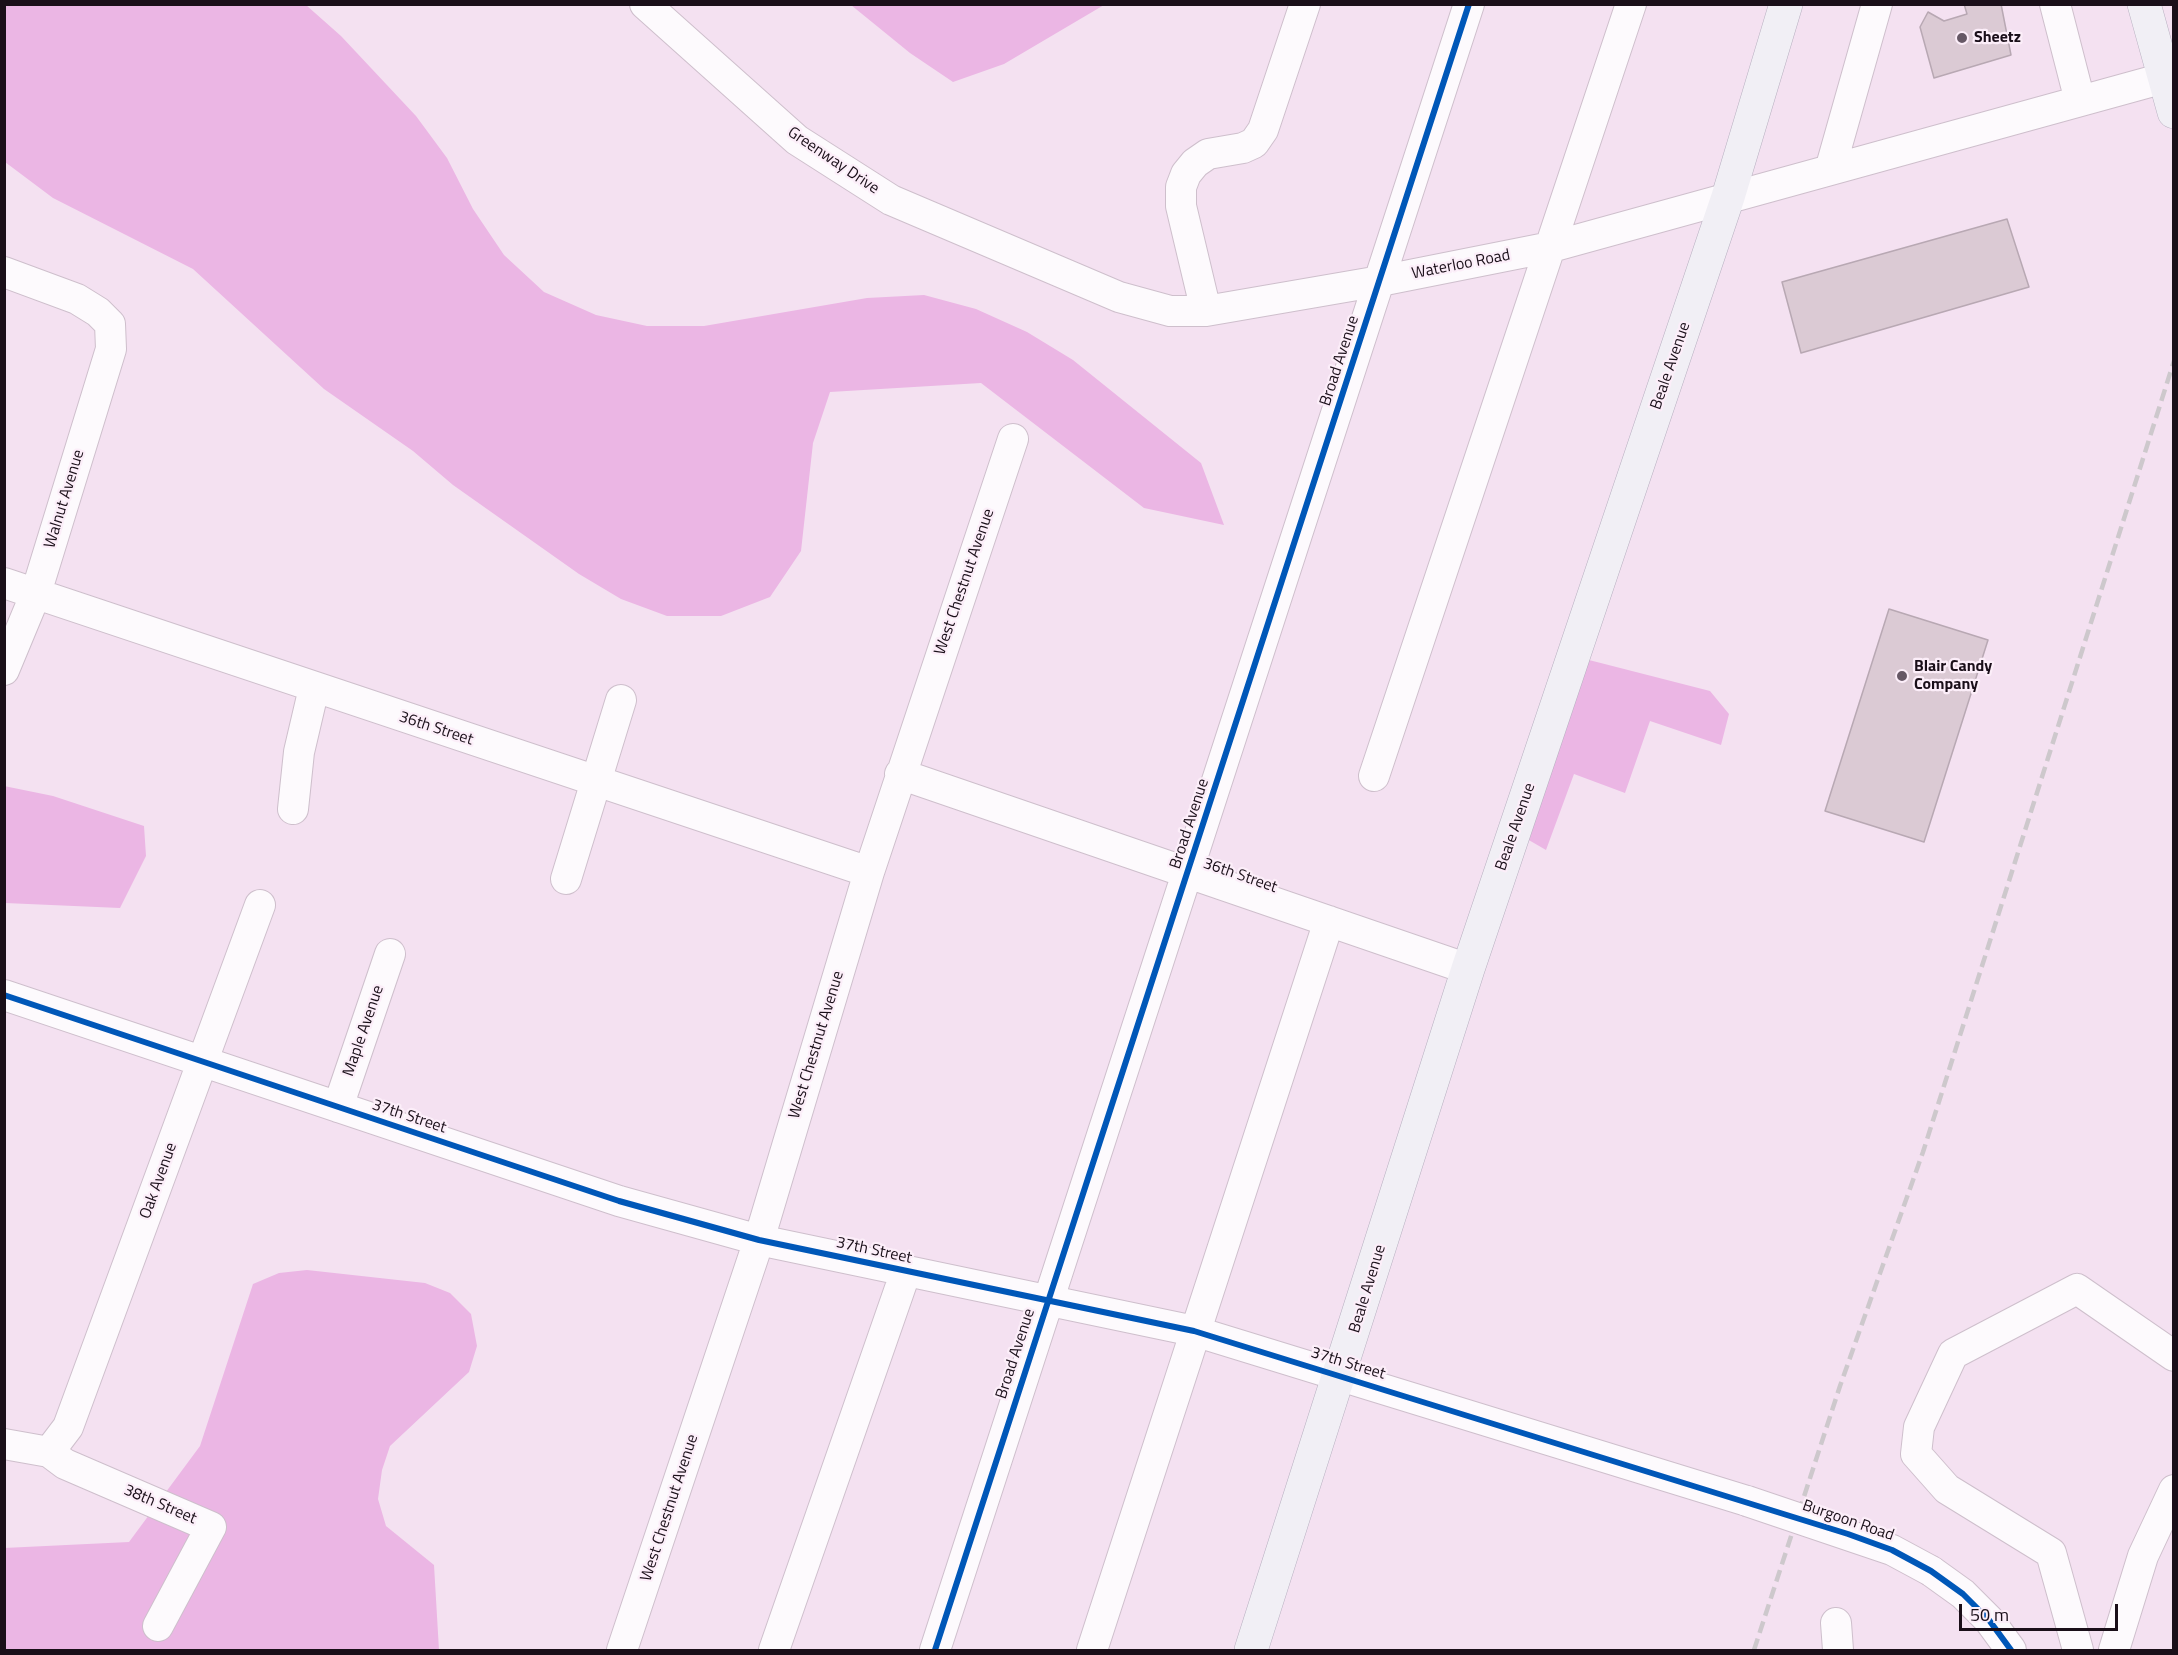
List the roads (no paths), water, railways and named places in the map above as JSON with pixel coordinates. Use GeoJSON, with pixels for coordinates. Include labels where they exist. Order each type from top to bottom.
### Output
{"type":"FeatureCollection","features":[{"type":"Feature","properties":{"kind":"main road","name":"Beale Avenue"},"geometry":{"type":"LineString","coordinates":[[1251,1650],[1468,969],[1728,197],[1786,4]]}},
{"type":"Feature","properties":{"kind":"main road"},"geometry":{"type":"LineString","coordinates":[[2144,4],[2174,112]]}},
{"type":"Feature","properties":{"kind":"street","name":"Greenway Drive"},"geometry":{"type":"LineString","coordinates":[[645,4],[797,140],[841,171],[891,200],[1052,270]]}},
{"type":"Feature","properties":{"kind":"street"},"geometry":{"type":"LineString","coordinates":[[1206,311],[1181,206],[1181,187],[1186,174],[1195,163],[1208,154],[1243,148],[1254,143],[1263,130],[1305,4]]}},
{"type":"Feature","properties":{"kind":"street","name":"Broad Avenue"},"geometry":{"type":"LineString","coordinates":[[935,1650],[1469,4]]}},
{"type":"Feature","properties":{"kind":"street"},"geometry":{"type":"LineString","coordinates":[[1374,776],[1631,4]]}},
{"type":"Feature","properties":{"kind":"street"},"geometry":{"type":"LineString","coordinates":[[1830,170],[1877,4]]}},
{"type":"Feature","properties":{"kind":"street"},"geometry":{"type":"LineString","coordinates":[[2055,4],[2080,101]]}},
{"type":"Feature","properties":{"kind":"street","name":"Waterloo Road"},"geometry":{"type":"LineString","coordinates":[[1052,270],[1119,297],[1170,310],[1206,311],[1380,281],[1551,247],[2164,78]]}},
{"type":"Feature","properties":{"kind":"street","name":"Walnut Avenue"},"geometry":{"type":"LineString","coordinates":[[4,272],[77,299],[98,312],[110,324],[111,349],[36,593],[4,670]]}},
{"type":"Feature","properties":{"kind":"street","name":"West Chestnut Avenue"},"geometry":{"type":"LineString","coordinates":[[622,1650],[759,1240],[900,774],[1013,439]]}},
{"type":"Feature","properties":{"kind":"street","name":"36th Street"},"geometry":{"type":"LineString","coordinates":[[4,583],[869,872]]}},
{"type":"Feature","properties":{"kind":"street"},"geometry":{"type":"LineString","coordinates":[[293,809],[299,752],[314,688]]}},
{"type":"Feature","properties":{"kind":"street"},"geometry":{"type":"LineString","coordinates":[[566,879],[621,700]]}},
{"type":"Feature","properties":{"kind":"street","name":"36th Street"},"geometry":{"type":"LineString","coordinates":[[900,774],[1468,969]]}},
{"type":"Feature","properties":{"kind":"street","name":"Oak Avenue"},"geometry":{"type":"LineString","coordinates":[[49,1452],[68,1427],[260,905]]}},
{"type":"Feature","properties":{"kind":"street"},"geometry":{"type":"LineString","coordinates":[[1092,1650],[1329,921]]}},
{"type":"Feature","properties":{"kind":"street","name":"Maple Avenue"},"geometry":{"type":"LineString","coordinates":[[338,1107],[390,954]]}},
{"type":"Feature","properties":{"kind":"street","name":"37th Street"},"geometry":{"type":"LineString","coordinates":[[4,995],[619,1201],[759,1240],[1194,1331],[1747,1501]]}},
{"type":"Feature","properties":{"kind":"street"},"geometry":{"type":"LineString","coordinates":[[774,1650],[906,1271]]}},
{"type":"Feature","properties":{"kind":"street"},"geometry":{"type":"LineString","coordinates":[[2078,1650],[2051,1553],[1947,1489],[1916,1454],[1919,1427],[1953,1354],[2077,1289],[2174,1356]]}},
{"type":"Feature","properties":{"kind":"street","name":"38th Street"},"geometry":{"type":"LineString","coordinates":[[4,1444],[49,1452],[65,1464],[211,1527],[158,1626]]}},
{"type":"Feature","properties":{"kind":"street"},"geometry":{"type":"LineString","coordinates":[[2114,1650],[2143,1556],[2174,1490]]}},
{"type":"Feature","properties":{"kind":"street","name":"Burgoon Road"},"geometry":{"type":"LineString","coordinates":[[1747,1501],[1892,1550],[1931,1570],[1963,1594],[1982,1613],[2011,1650]]}},
{"type":"Feature","properties":{"kind":"railway"},"geometry":{"type":"LineString","coordinates":[[1754,1650],[1840,1386],[1923,1152],[2174,361]]}},
{"type":"Feature","properties":{"kind":"place","name":"Sheetz"},"geometry":{"type":"Point","coordinates":[1962,38]}},
{"type":"Feature","properties":{"kind":"place","name":"Blair Candy Company"},"geometry":{"type":"Point","coordinates":[1902,676]}}]}
